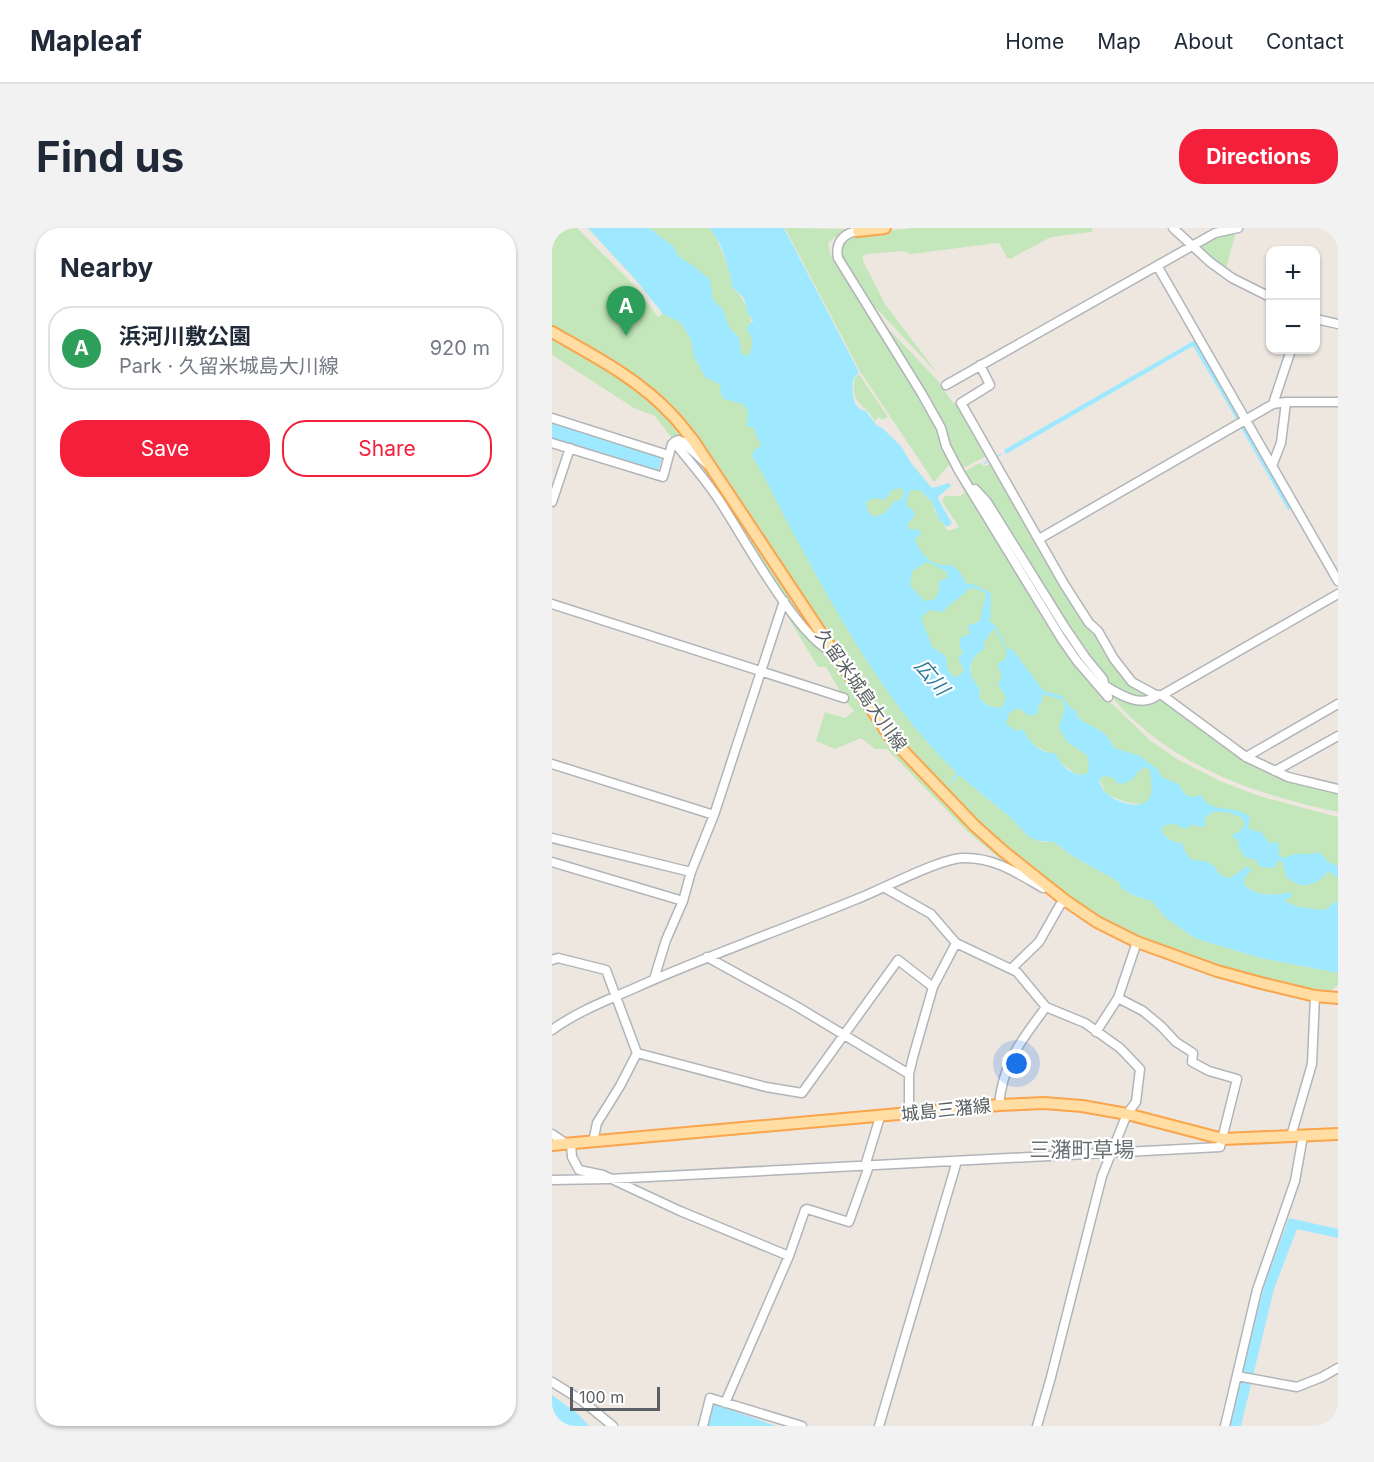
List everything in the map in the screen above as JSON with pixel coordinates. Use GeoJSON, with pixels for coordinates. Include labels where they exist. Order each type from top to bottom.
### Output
{"type":"FeatureCollection","features":[{"type":"Feature","properties":{"kind":"main road"},"geometry":{"type":"LineString","coordinates":[[858,231],[885,228]]}},
{"type":"Feature","properties":{"kind":"main road","name":"久留米城島大川線"},"geometry":{"type":"LineString","coordinates":[[552,332],[607,363],[644,389],[672,414],[709,465],[890,737],[915,765],[1003,851],[1066,901],[1097,922],[1137,942],[1228,974],[1315,996],[1338,998]]}},
{"type":"Feature","properties":{"kind":"main road","name":"城島三潴線"},"geometry":{"type":"LineString","coordinates":[[552,1145],[999,1105],[1044,1103],[1082,1106],[1127,1114],[1222,1139],[1338,1134]]}},
{"type":"Feature","properties":{"kind":"street"},"geometry":{"type":"LineString","coordinates":[[1173,228],[1210,262],[1232,278],[1266,295]]}},
{"type":"Feature","properties":{"kind":"street"},"geometry":{"type":"LineString","coordinates":[[946,384],[1215,233],[1238,228]]}},
{"type":"Feature","properties":{"kind":"street"},"geometry":{"type":"LineString","coordinates":[[858,231],[850,232],[838,243],[836,250],[838,258],[922,394],[941,428],[946,446],[969,486],[1077,661],[1108,697],[1107,687],[1120,695],[1142,701],[1152,700],[1338,594]]}},
{"type":"Feature","properties":{"kind":"street"},"geometry":{"type":"LineString","coordinates":[[1158,267],[1338,582]]}},
{"type":"Feature","properties":{"kind":"street"},"geometry":{"type":"LineString","coordinates":[[1320,320],[1338,324]]}},
{"type":"Feature","properties":{"kind":"street"},"geometry":{"type":"LineString","coordinates":[[1273,404],[1290,354]]}},
{"type":"Feature","properties":{"kind":"street"},"geometry":{"type":"LineString","coordinates":[[980,365],[990,385],[961,403],[1064,584],[1132,682],[1160,695],[1246,757],[1288,777],[1338,789]]}},
{"type":"Feature","properties":{"kind":"street"},"geometry":{"type":"LineString","coordinates":[[1272,466],[1281,443],[1286,402]]}},
{"type":"Feature","properties":{"kind":"street"},"geometry":{"type":"LineString","coordinates":[[1040,539],[1273,404],[1338,402]]}},
{"type":"Feature","properties":{"kind":"street"},"geometry":{"type":"LineString","coordinates":[[552,418],[668,455]]}},
{"type":"Feature","properties":{"kind":"street"},"geometry":{"type":"LineString","coordinates":[[675,442],[683,442],[700,460],[709,465]]}},
{"type":"Feature","properties":{"kind":"street"},"geometry":{"type":"LineString","coordinates":[[552,443],[663,477],[668,455],[675,442]]}},
{"type":"Feature","properties":{"kind":"street"},"geometry":{"type":"LineString","coordinates":[[675,442],[718,498],[799,625],[827,651],[834,654]]}},
{"type":"Feature","properties":{"kind":"street"},"geometry":{"type":"LineString","coordinates":[[552,502],[570,448]]}},
{"type":"Feature","properties":{"kind":"street"},"geometry":{"type":"LineString","coordinates":[[654,979],[666,940],[683,901],[691,872],[714,815],[784,601]]}},
{"type":"Feature","properties":{"kind":"street"},"geometry":{"type":"LineString","coordinates":[[552,604],[844,698]]}},
{"type":"Feature","properties":{"kind":"street"},"geometry":{"type":"LineString","coordinates":[[1246,757],[1338,704]]}},
{"type":"Feature","properties":{"kind":"street"},"geometry":{"type":"LineString","coordinates":[[1275,771],[1338,736]]}},
{"type":"Feature","properties":{"kind":"street"},"geometry":{"type":"LineString","coordinates":[[552,764],[714,815]]}},
{"type":"Feature","properties":{"kind":"street"},"geometry":{"type":"LineString","coordinates":[[552,838],[691,872]]}},
{"type":"Feature","properties":{"kind":"street"},"geometry":{"type":"LineString","coordinates":[[552,1030],[573,1017],[654,979],[960,858],[978,858],[1004,866],[1066,901],[1060,905],[1039,942],[1011,969]]}},
{"type":"Feature","properties":{"kind":"street"},"geometry":{"type":"LineString","coordinates":[[552,862],[683,901]]}},
{"type":"Feature","properties":{"kind":"street"},"geometry":{"type":"LineString","coordinates":[[885,888],[931,914],[956,943],[1011,969],[1024,980],[1046,1007],[1063,1016],[1086,1023],[1120,1048],[1140,1069],[1136,1102],[1127,1114],[1102,1176],[1051,1377],[1036,1426]]}},
{"type":"Feature","properties":{"kind":"street"},"geometry":{"type":"LineString","coordinates":[[1096,1032],[1118,998],[1137,942]]}},
{"type":"Feature","properties":{"kind":"street"},"geometry":{"type":"LineString","coordinates":[[909,1114],[909,1074],[933,987],[956,943]]}},
{"type":"Feature","properties":{"kind":"street"},"geometry":{"type":"LineString","coordinates":[[707,957],[909,1074]]}},
{"type":"Feature","properties":{"kind":"street"},"geometry":{"type":"LineString","coordinates":[[552,960],[558,958],[606,970],[637,1053],[597,1123],[593,1142]]}},
{"type":"Feature","properties":{"kind":"street"},"geometry":{"type":"LineString","coordinates":[[637,1053],[766,1087],[802,1093],[898,960],[933,987]]}},
{"type":"Feature","properties":{"kind":"street"},"geometry":{"type":"LineString","coordinates":[[1225,1426],[1257,1290],[1295,1180],[1297,1136],[1312,1064],[1315,996]]}},
{"type":"Feature","properties":{"kind":"street"},"geometry":{"type":"LineString","coordinates":[[552,1180],[1220,1148],[1222,1133],[1238,1079],[1234,1076],[1209,1071],[1192,1062],[1193,1053],[1176,1042],[1143,1011],[1118,998]]}},
{"type":"Feature","properties":{"kind":"street"},"geometry":{"type":"LineString","coordinates":[[999,1105],[1001,1083],[1009,1062],[1046,1007]]}},
{"type":"Feature","properties":{"kind":"street"},"geometry":{"type":"LineString","coordinates":[[724,1402],[789,1256],[804,1210],[851,1221],[880,1117]]}},
{"type":"Feature","properties":{"kind":"street"},"geometry":{"type":"LineString","coordinates":[[552,1134],[569,1144],[572,1157],[579,1170],[609,1179],[789,1256]]}},
{"type":"Feature","properties":{"kind":"street"},"geometry":{"type":"LineString","coordinates":[[879,1426],[957,1161]]}},
{"type":"Feature","properties":{"kind":"street"},"geometry":{"type":"LineString","coordinates":[[1237,1376],[1297,1387],[1338,1368]]}},
{"type":"Feature","properties":{"kind":"street"},"geometry":{"type":"LineString","coordinates":[[552,1382],[581,1400],[613,1426]]}},
{"type":"Feature","properties":{"kind":"street"},"geometry":{"type":"LineString","coordinates":[[703,1426],[710,1398],[802,1426]]}},
{"type":"Feature","properties":{"kind":"green space"},"geometry":{"type":"Polygon","coordinates":[[[552,228],[577,228],[636,287],[658,317],[663,313],[588,228],[712,228],[731,273],[732,287],[742,299],[752,324],[751,352],[743,396],[927,742],[957,773],[951,783],[959,775],[1010,817],[1029,837],[1042,842],[1054,842],[1071,855],[1119,882],[1122,889],[1152,901],[1166,918],[1195,938],[1261,958],[1338,973],[1338,985],[1328,993],[1228,971],[1158,948],[1102,920],[1047,880],[985,830],[886,726],[699,439],[658,395],[552,327],[552,228]]]}},
{"type":"Feature","properties":{"kind":"green space"},"geometry":{"type":"Polygon","coordinates":[[[785,228],[853,229],[838,235],[828,243],[830,253],[941,434],[937,435],[954,466],[953,469],[949,465],[934,482],[861,373],[785,228]]]}},
{"type":"Feature","properties":{"kind":"green space"},"geometry":{"type":"Polygon","coordinates":[[[913,228],[1093,228],[1091,232],[1051,237],[1010,259],[997,243],[911,254],[903,251],[863,256],[863,261],[885,304],[938,374],[876,308],[869,304],[841,259],[842,244],[852,235],[913,228]]]}},
{"type":"Feature","properties":{"kind":"green space"},"geometry":{"type":"Polygon","coordinates":[[[1236,232],[1226,268],[1199,246],[1218,236],[1236,232]]]}},
{"type":"Feature","properties":{"kind":"green space"},"geometry":{"type":"Polygon","coordinates":[[[882,322],[939,382],[953,403],[956,402],[986,456],[962,469],[882,322]]]}},
{"type":"Feature","properties":{"kind":"green space"},"geometry":{"type":"Polygon","coordinates":[[[552,336],[615,373],[645,394],[671,419],[700,456],[678,438],[672,438],[655,416],[634,408],[552,355],[552,336]]]}},
{"type":"Feature","properties":{"kind":"green space"},"geometry":{"type":"Polygon","coordinates":[[[859,374],[888,417],[882,420],[878,417],[875,422],[857,399],[854,387],[855,378],[859,374]]]}},
{"type":"Feature","properties":{"kind":"green space"},"geometry":{"type":"Polygon","coordinates":[[[843,441],[889,478],[909,488],[920,490],[932,502],[935,512],[948,531],[959,527],[942,501],[945,496],[960,496],[965,492],[958,480],[962,478],[1074,660],[1110,702],[1151,741],[1177,759],[1222,782],[1262,797],[1338,817],[1338,903],[1335,902],[1325,910],[1299,907],[1284,901],[1291,892],[1261,894],[1244,885],[1245,877],[1236,874],[1230,878],[1220,876],[1211,864],[1191,860],[1176,843],[1164,836],[1161,830],[1162,805],[1132,803],[1105,793],[1088,748],[1092,771],[1083,775],[1074,773],[1049,753],[1029,743],[1005,724],[1010,697],[1003,707],[990,706],[981,700],[980,689],[971,678],[970,651],[964,670],[959,676],[953,677],[947,668],[946,656],[932,647],[915,622],[942,599],[919,604],[878,542],[843,441]]]}},
{"type":"Feature","properties":{"kind":"green space"},"geometry":{"type":"Polygon","coordinates":[[[679,444],[705,466],[827,648],[801,624],[679,444]]]}},
{"type":"Feature","properties":{"kind":"green space"},"geometry":{"type":"Polygon","coordinates":[[[979,463],[984,466],[992,464],[1006,492],[1110,659],[1150,696],[1146,699],[1117,691],[1089,659],[978,489],[970,483],[964,472],[979,463]]]}},
{"type":"Feature","properties":{"kind":"green space"},"geometry":{"type":"Polygon","coordinates":[[[786,607],[797,625],[832,657],[893,747],[1028,874],[999,858],[967,831],[887,749],[875,749],[861,738],[835,749],[816,741],[825,712],[845,718],[854,711],[826,667],[818,667],[783,609],[786,607]]]}},
{"type":"Feature","properties":{"kind":"green space"},"geometry":{"type":"Polygon","coordinates":[[[1111,695],[1145,704],[1165,700],[1230,749],[1241,760],[1274,773],[1338,791],[1338,812],[1260,791],[1210,771],[1187,759],[1143,728],[1111,695]]]}},
{"type":"Feature","properties":{"kind":"water","name":"広川"},"geometry":{"type":"Polygon","coordinates":[[[588,228],[649,228],[673,246],[679,257],[710,280],[713,300],[724,311],[728,326],[739,338],[741,354],[748,356],[752,342],[746,328],[753,321],[747,312],[744,298],[732,287],[724,255],[709,228],[784,228],[859,372],[853,380],[855,403],[901,446],[911,463],[932,488],[949,483],[951,486],[938,499],[952,523],[947,527],[939,519],[932,502],[920,490],[911,490],[909,494],[907,506],[913,510],[915,515],[907,525],[909,529],[920,530],[921,533],[915,540],[922,553],[933,563],[956,568],[967,584],[991,593],[990,622],[995,625],[1007,649],[1012,649],[1044,691],[1062,696],[1077,712],[1077,716],[1106,735],[1114,748],[1140,756],[1157,769],[1162,777],[1178,784],[1186,795],[1192,797],[1201,795],[1210,805],[1244,813],[1250,817],[1248,826],[1251,830],[1261,832],[1269,843],[1278,842],[1279,856],[1284,858],[1319,852],[1328,862],[1338,866],[1338,878],[1328,871],[1316,882],[1308,885],[1298,884],[1286,877],[1283,863],[1279,860],[1274,868],[1260,867],[1256,860],[1245,857],[1239,848],[1238,841],[1231,835],[1239,832],[1245,824],[1241,817],[1227,812],[1212,812],[1205,818],[1205,827],[1192,825],[1185,829],[1175,824],[1165,825],[1161,830],[1170,840],[1182,843],[1191,859],[1211,864],[1222,876],[1230,878],[1248,866],[1251,871],[1245,877],[1244,885],[1255,892],[1272,895],[1291,892],[1292,896],[1284,901],[1299,907],[1325,910],[1335,902],[1338,903],[1338,973],[1261,958],[1195,938],[1166,918],[1152,901],[1122,889],[1119,882],[1071,855],[1054,842],[1039,841],[1029,837],[1010,817],[959,775],[951,783],[957,773],[908,719],[886,689],[845,626],[791,529],[752,456],[755,449],[760,447],[761,442],[754,428],[747,426],[748,411],[743,404],[724,399],[720,384],[706,378],[694,357],[691,339],[680,322],[663,314],[636,280],[588,228]],[[901,488],[892,490],[884,500],[875,498],[866,502],[868,512],[874,517],[885,513],[895,501],[901,500],[904,494],[901,488]],[[927,562],[912,571],[910,585],[924,601],[935,599],[939,592],[939,581],[948,578],[946,571],[927,562]],[[971,587],[943,612],[930,610],[921,617],[932,647],[946,656],[947,668],[953,677],[959,676],[964,670],[958,658],[963,653],[960,638],[970,634],[968,626],[980,621],[986,593],[971,587]],[[994,628],[984,642],[984,649],[971,663],[971,673],[980,689],[981,700],[993,707],[1003,707],[1006,697],[998,685],[1002,676],[997,664],[1005,659],[1007,652],[994,628]],[[1043,694],[1038,713],[1030,716],[1018,708],[1009,713],[1006,724],[1016,731],[1023,729],[1036,746],[1045,752],[1055,753],[1068,770],[1078,774],[1088,773],[1087,755],[1067,742],[1059,727],[1065,707],[1063,700],[1043,694]],[[1144,767],[1129,781],[1119,784],[1112,777],[1103,776],[1099,781],[1104,791],[1111,797],[1124,803],[1137,805],[1148,800],[1152,789],[1150,770],[1144,767]]]}},
{"type":"Feature","properties":{"kind":"water"},"geometry":{"type":"Polygon","coordinates":[[[1195,340],[1239,419],[1237,420],[1193,346],[1006,454],[1004,450],[1195,340]]]}},
{"type":"Feature","properties":{"kind":"water"},"geometry":{"type":"Polygon","coordinates":[[[552,422],[662,457],[658,471],[552,438],[552,422]]]}},
{"type":"Feature","properties":{"kind":"water"},"geometry":{"type":"Polygon","coordinates":[[[1243,425],[1292,506],[1288,510],[1241,428],[1243,425]]]}},
{"type":"Feature","properties":{"kind":"water"},"geometry":{"type":"Polygon","coordinates":[[[1289,1218],[1338,1229],[1338,1238],[1297,1229],[1274,1289],[1241,1426],[1229,1426],[1264,1285],[1289,1218]]]}},
{"type":"Feature","properties":{"kind":"water"},"geometry":{"type":"Polygon","coordinates":[[[552,1395],[578,1414],[589,1426],[552,1426],[552,1395]]]}},
{"type":"Feature","properties":{"kind":"water"},"geometry":{"type":"Polygon","coordinates":[[[714,1404],[776,1426],[706,1426],[714,1404]]]}},
{"type":"Feature","properties":{"kind":"waterway"},"geometry":{"type":"LineString","coordinates":[[984,464],[989,460]]}},
{"type":"Feature","properties":{"kind":"place","name":"浜河川敷公園"},"geometry":{"type":"Point","coordinates":[626,336]}},
{"type":"Feature","properties":{"kind":"district","name":"三潴町草場"},"geometry":{"type":"Point","coordinates":[1082,1150]}}]}
